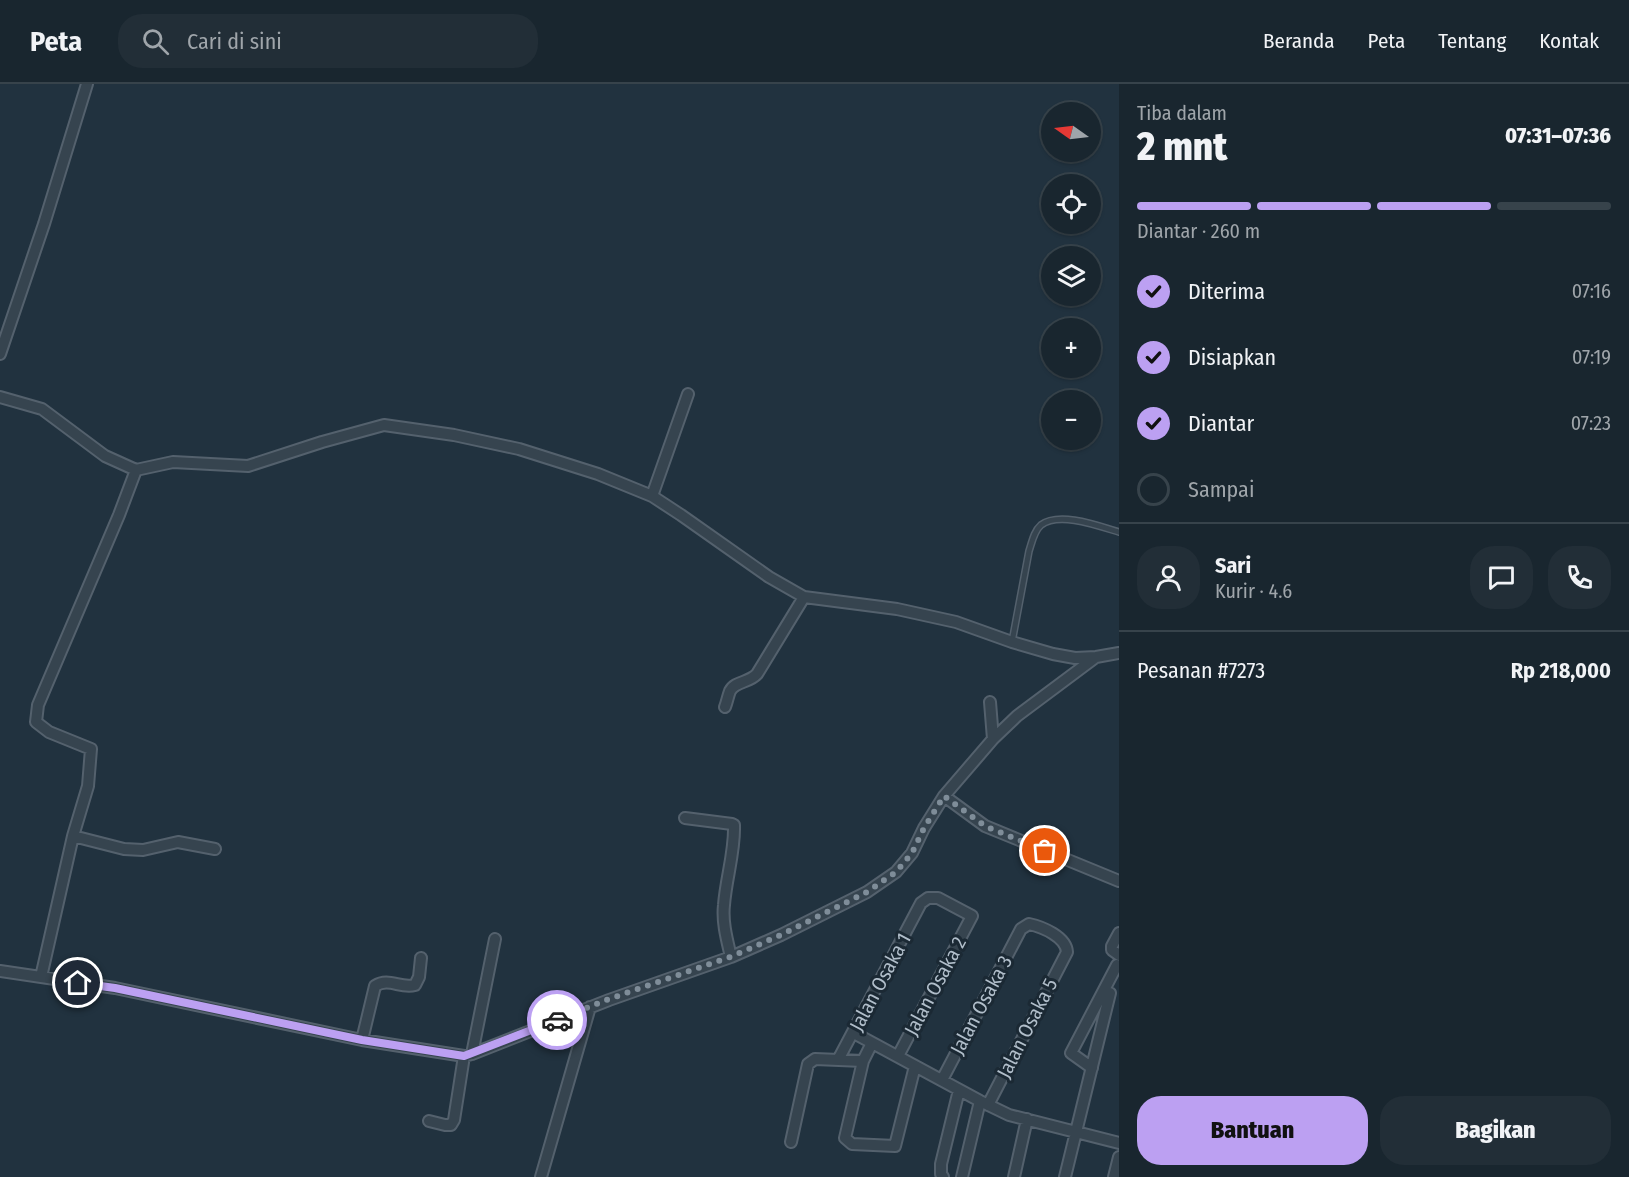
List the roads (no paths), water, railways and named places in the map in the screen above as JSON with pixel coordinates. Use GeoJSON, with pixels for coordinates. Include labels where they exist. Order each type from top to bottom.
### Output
{"type":"FeatureCollection","features":[{"type":"Feature","properties":{"kind":"street"},"geometry":{"type":"LineString","coordinates":[[0,354],[44,224],[87,84]]}},
{"type":"Feature","properties":{"kind":"street"},"geometry":{"type":"LineString","coordinates":[[652,496],[688,394]]}},
{"type":"Feature","properties":{"kind":"street"},"geometry":{"type":"LineString","coordinates":[[0,397],[42,409],[105,456],[136,470],[173,462],[248,466],[384,425],[454,435],[519,449],[598,474],[652,496],[769,577],[804,597],[897,609],[956,622],[1053,654],[1076,658],[1119,653]]}},
{"type":"Feature","properties":{"kind":"street"},"geometry":{"type":"LineString","coordinates":[[41,977],[73,836],[88,786],[91,749],[49,732],[36,722],[38,705],[136,470]]}},
{"type":"Feature","properties":{"kind":"street"},"geometry":{"type":"LineString","coordinates":[[725,707],[730,690],[734,686],[753,679],[757,674],[804,597]]}},
{"type":"Feature","properties":{"kind":"street"},"geometry":{"type":"LineString","coordinates":[[0,971],[115,988],[362,1040],[468,1055],[590,1007],[730,957],[781,935],[867,892],[896,872],[912,853],[944,796],[993,739],[1017,716],[1096,657]]}},
{"type":"Feature","properties":{"kind":"street"},"geometry":{"type":"LineString","coordinates":[[990,702],[993,739]]}},
{"type":"Feature","properties":{"kind":"street"},"geometry":{"type":"LineString","coordinates":[[944,796],[985,826],[1119,882]]}},
{"type":"Feature","properties":{"kind":"street"},"geometry":{"type":"LineString","coordinates":[[685,818],[734,825],[723,907],[723,920],[730,957]]}},
{"type":"Feature","properties":{"kind":"street"},"geometry":{"type":"LineString","coordinates":[[73,836],[124,849],[144,850],[178,842],[215,849]]}},
{"type":"Feature","properties":{"kind":"street","name":"Jalan Osaka 1"},"geometry":{"type":"LineString","coordinates":[[838,1060],[921,903],[928,898],[938,898],[972,916]]}},
{"type":"Feature","properties":{"kind":"street","name":"Jalan Osaka 2"},"geometry":{"type":"LineString","coordinates":[[898,1056],[972,916]]}},
{"type":"Feature","properties":{"kind":"street","name":"Jalan Osaka 3"},"geometry":{"type":"LineString","coordinates":[[942,1080],[1021,929],[1029,924],[1037,926],[1062,940],[1067,952]]}},
{"type":"Feature","properties":{"kind":"street"},"geometry":{"type":"LineString","coordinates":[[1065,1177],[1111,993],[1118,960],[1112,946],[1119,933]]}},
{"type":"Feature","properties":{"kind":"street"},"geometry":{"type":"LineString","coordinates":[[429,1121],[452,1125],[454,1120],[495,939]]}},
{"type":"Feature","properties":{"kind":"street","name":"Jalan Osaka 5"},"geometry":{"type":"LineString","coordinates":[[962,1177],[984,1103],[1067,952]]}},
{"type":"Feature","properties":{"kind":"street"},"geometry":{"type":"LineString","coordinates":[[362,1040],[375,986],[383,981],[410,987],[415,985],[421,958]]}},
{"type":"Feature","properties":{"kind":"street"},"geometry":{"type":"LineString","coordinates":[[1092,1068],[1071,1053],[1111,993]]}},
{"type":"Feature","properties":{"kind":"street"},"geometry":{"type":"LineString","coordinates":[[541,1175],[590,1007]]}},
{"type":"Feature","properties":{"kind":"street"},"geometry":{"type":"LineString","coordinates":[[854,1033],[1009,1115],[1119,1143]]}},
{"type":"Feature","properties":{"kind":"street"},"geometry":{"type":"LineString","coordinates":[[872,1043],[863,1061],[845,1138],[852,1144],[895,1146],[915,1066]]}},
{"type":"Feature","properties":{"kind":"street"},"geometry":{"type":"LineString","coordinates":[[791,1142],[808,1064],[815,1059],[863,1061]]}},
{"type":"Feature","properties":{"kind":"street"},"geometry":{"type":"LineString","coordinates":[[943,1177],[941,1164],[959,1090]]}},
{"type":"Feature","properties":{"kind":"street"},"geometry":{"type":"LineString","coordinates":[[1014,1177],[1027,1119]]}},
{"type":"Feature","properties":{"kind":"street"},"geometry":{"type":"LineString","coordinates":[[1114,1177],[1119,1157]]}},
{"type":"Feature","properties":{"kind":"lane"},"geometry":{"type":"LineString","coordinates":[[1012,642],[1029,551],[1039,526],[1059,519],[1086,522],[1119,532]]}}]}
